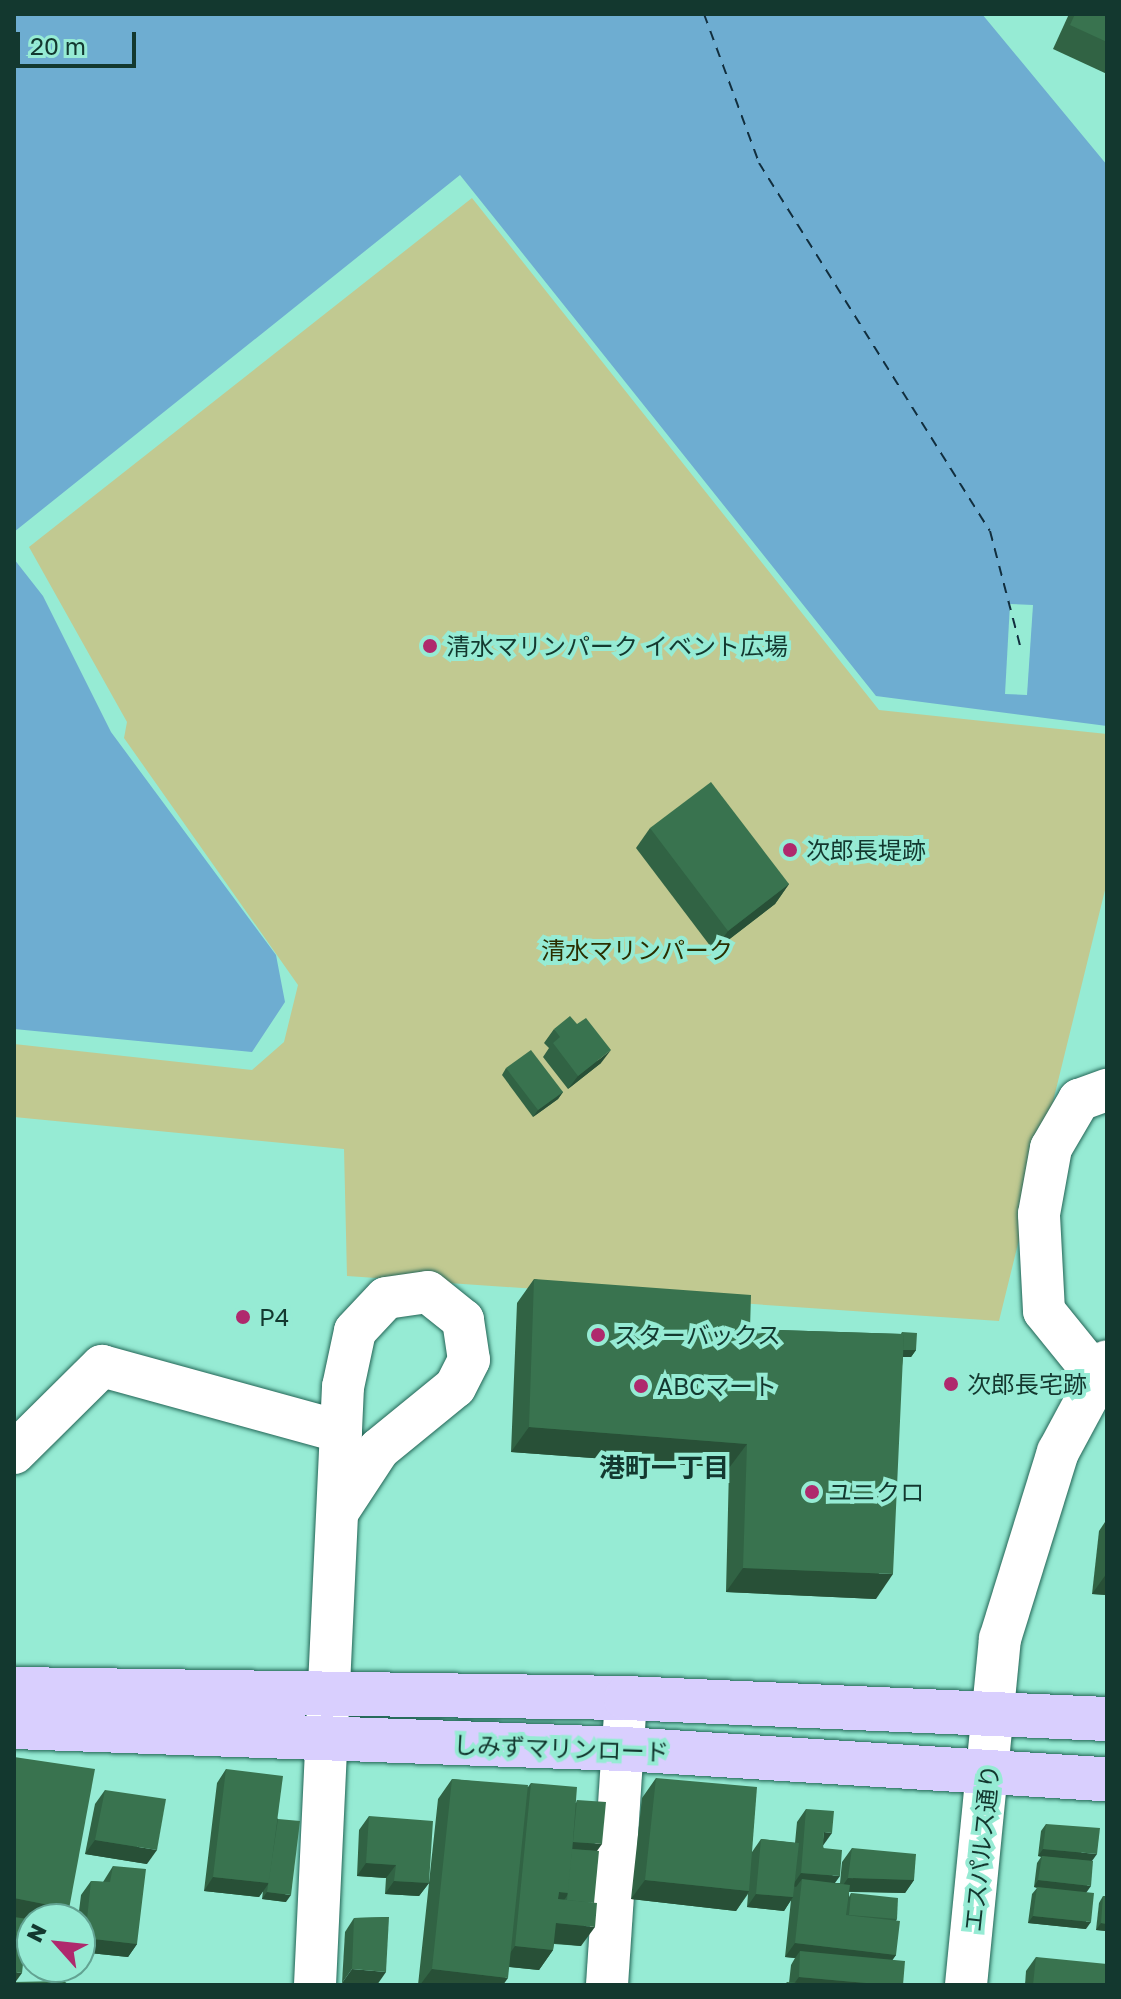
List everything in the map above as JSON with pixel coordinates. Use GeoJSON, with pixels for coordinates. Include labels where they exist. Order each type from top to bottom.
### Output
{"type":"FeatureCollection","features":[{"type":"Feature","properties":{"kind":"highway"},"geometry":{"type":"LineString","coordinates":[[14,1689],[327,1690],[626,1698],[997,1710],[1107,1719]]}},
{"type":"Feature","properties":{"kind":"highway","name":"しみずマリンロード"},"geometry":{"type":"LineString","coordinates":[[14,1727],[326,1742],[624,1749],[1107,1779]]}},
{"type":"Feature","properties":{"kind":"street"},"geometry":{"type":"LineString","coordinates":[[1101,1368],[1044,1311],[1039,1214],[1051,1148],[1079,1100],[1107,1090]]}},
{"type":"Feature","properties":{"kind":"street"},"geometry":{"type":"LineString","coordinates":[[315,1985],[341,1432],[355,1331],[386,1298],[428,1292],[463,1320],[469,1360],[455,1387],[379,1449],[339,1510]]}},
{"type":"Feature","properties":{"kind":"street"},"geometry":{"type":"LineString","coordinates":[[14,1453],[102,1366],[341,1432]]}},
{"type":"Feature","properties":{"kind":"street","name":"エスパルス通り"},"geometry":{"type":"LineString","coordinates":[[966,1985],[997,1710],[1000,1639],[1023,1550],[1101,1368]]}},
{"type":"Feature","properties":{"kind":"street"},"geometry":{"type":"LineString","coordinates":[[607,1985],[626,1698]]}},
{"type":"Feature","properties":{"kind":"green space","name":"清水マリンパーク"},"geometry":{"type":"Polygon","coordinates":[[[472,198],[879,710],[1107,734],[1107,882],[999,1321],[347,1276],[344,1149],[14,1117],[14,1044],[252,1070],[284,1042],[298,985],[124,738],[127,722],[29,547],[472,198]]]}},
{"type":"Feature","properties":{"kind":"water"},"geometry":{"type":"Polygon","coordinates":[[[14,14],[982,14],[1107,165],[1107,726],[876,696],[460,175],[14,532],[14,14]]]}},
{"type":"Feature","properties":{"kind":"water"},"geometry":{"type":"Polygon","coordinates":[[[14,559],[43,596],[111,732],[276,955],[285,1002],[252,1052],[14,1029],[14,559]]]}},
{"type":"Feature","properties":{"kind":"pier"},"geometry":{"type":"Polygon","coordinates":[[[1010,604],[1033,605],[1027,695],[1005,694],[1010,604]]]}},
{"type":"Feature","properties":{"kind":"building"},"geometry":{"type":"Polygon","coordinates":[[[1075,14],[1107,14],[1107,42],[1070,25],[1075,14]]]}},
{"type":"Feature","properties":{"kind":"building"},"geometry":{"type":"Polygon","coordinates":[[[711,782],[789,884],[728,931],[650,828],[711,782]]]}},
{"type":"Feature","properties":{"kind":"building"},"geometry":{"type":"Polygon","coordinates":[[[570,1016],[577,1024],[586,1018],[611,1050],[578,1076],[553,1043],[560,1037],[554,1029],[570,1016]]]}},
{"type":"Feature","properties":{"kind":"building"},"geometry":{"type":"Polygon","coordinates":[[[531,1050],[563,1092],[538,1110],[506,1068],[531,1050]]]}},
{"type":"Feature","properties":{"kind":"building"},"geometry":{"type":"Polygon","coordinates":[[[534,1279],[751,1295],[750,1329],[904,1334],[893,1574],[743,1568],[747,1444],[529,1427],[534,1279]]]}},
{"type":"Feature","properties":{"kind":"building"},"geometry":{"type":"Polygon","coordinates":[[[902,1332],[917,1333],[916,1350],[903,1350],[902,1332]]]}},
{"type":"Feature","properties":{"kind":"building"},"geometry":{"type":"Polygon","coordinates":[[[14,1757],[95,1769],[70,1903],[39,1903],[14,1898],[14,1757]]]}},
{"type":"Feature","properties":{"kind":"building"},"geometry":{"type":"Polygon","coordinates":[[[226,1769],[283,1776],[269,1883],[213,1877],[226,1769]]]}},
{"type":"Feature","properties":{"kind":"building"},"geometry":{"type":"Polygon","coordinates":[[[656,1778],[757,1787],[749,1891],[645,1880],[656,1778]]]}},
{"type":"Feature","properties":{"kind":"building"},"geometry":{"type":"Polygon","coordinates":[[[452,1779],[528,1785],[508,1978],[432,1969],[452,1779]]]}},
{"type":"Feature","properties":{"kind":"building"},"geometry":{"type":"Polygon","coordinates":[[[531,1783],[577,1787],[569,1893],[559,1892],[558,1899],[597,1903],[595,1927],[556,1923],[553,1950],[515,1946],[531,1783]]]}},
{"type":"Feature","properties":{"kind":"building"},"geometry":{"type":"Polygon","coordinates":[[[105,1790],[166,1799],[157,1850],[95,1840],[105,1790]]]}},
{"type":"Feature","properties":{"kind":"building"},"geometry":{"type":"Polygon","coordinates":[[[577,1800],[606,1802],[602,1844],[573,1842],[577,1800]]]}},
{"type":"Feature","properties":{"kind":"building"},"geometry":{"type":"Polygon","coordinates":[[[806,1809],[834,1811],[832,1833],[824,1832],[823,1848],[842,1850],[840,1876],[801,1873],[806,1809]]]}},
{"type":"Feature","properties":{"kind":"building"},"geometry":{"type":"Polygon","coordinates":[[[369,1816],[433,1821],[429,1883],[394,1881],[396,1865],[366,1863],[369,1816]]]}},
{"type":"Feature","properties":{"kind":"building"},"geometry":{"type":"Polygon","coordinates":[[[278,1819],[300,1821],[291,1895],[267,1892],[278,1819]]]}},
{"type":"Feature","properties":{"kind":"building"},"geometry":{"type":"Polygon","coordinates":[[[1046,1824],[1100,1828],[1097,1854],[1043,1849],[1046,1824]]]}},
{"type":"Feature","properties":{"kind":"building"},"geometry":{"type":"Polygon","coordinates":[[[761,1839],[799,1843],[793,1897],[756,1894],[761,1839]]]}},
{"type":"Feature","properties":{"kind":"building"},"geometry":{"type":"Polygon","coordinates":[[[852,1848],[916,1854],[914,1880],[848,1878],[852,1848]]]}},
{"type":"Feature","properties":{"kind":"building"},"geometry":{"type":"Polygon","coordinates":[[[572,1849],[599,1851],[594,1903],[567,1900],[572,1849]]]}},
{"type":"Feature","properties":{"kind":"building"},"geometry":{"type":"Polygon","coordinates":[[[1042,1856],[1093,1861],[1091,1886],[1038,1880],[1042,1856]]]}},
{"type":"Feature","properties":{"kind":"building"},"geometry":{"type":"Polygon","coordinates":[[[113,1866],[146,1869],[137,1944],[96,1939],[96,1903],[89,1903],[91,1881],[110,1882],[113,1866]]]}},
{"type":"Feature","properties":{"kind":"building"},"geometry":{"type":"Polygon","coordinates":[[[802,1879],[850,1885],[846,1915],[900,1921],[896,1955],[795,1943],[802,1879]]]}},
{"type":"Feature","properties":{"kind":"building"},"geometry":{"type":"Polygon","coordinates":[[[1037,1887],[1094,1893],[1091,1922],[1033,1916],[1037,1887]]]}},
{"type":"Feature","properties":{"kind":"building"},"geometry":{"type":"Polygon","coordinates":[[[851,1893],[898,1898],[897,1919],[849,1915],[851,1893]]]}},
{"type":"Feature","properties":{"kind":"building"},"geometry":{"type":"Polygon","coordinates":[[[1103,1896],[1107,1896],[1107,1924],[1101,1923],[1103,1896]]]}},
{"type":"Feature","properties":{"kind":"building"},"geometry":{"type":"Polygon","coordinates":[[[14,1917],[16,1972],[14,1972],[14,1917]]]}},
{"type":"Feature","properties":{"kind":"building"},"geometry":{"type":"Polygon","coordinates":[[[389,1917],[386,1972],[352,1969],[354,1918],[389,1917]]]}},
{"type":"Feature","properties":{"kind":"building"},"geometry":{"type":"Polygon","coordinates":[[[800,1951],[905,1961],[903,1985],[799,1977],[800,1951]]]}},
{"type":"Feature","properties":{"kind":"building"},"geometry":{"type":"Polygon","coordinates":[[[1036,1957],[1107,1964],[1107,1985],[1033,1985],[1036,1957]]]}},
{"type":"Feature","properties":{"kind":"building"},"geometry":{"type":"Polygon","coordinates":[[[14,1982],[66,1983],[69,1985],[14,1985],[14,1982]]]}},
{"type":"Feature","properties":{"kind":"building"},"geometry":{"type":"Polygon","coordinates":[[[787,1982],[819,1985],[786,1985],[787,1982]]]}},
{"type":"Feature","properties":{"kind":"ferry route"},"geometry":{"type":"LineString","coordinates":[[704,14],[759,163],[990,531],[1020,645]]}},
{"type":"Feature","properties":{"kind":"place","name":"清水マリンパーク イベント広場"},"geometry":{"type":"Point","coordinates":[430,646]}},
{"type":"Feature","properties":{"kind":"place","name":"次郎長堤跡"},"geometry":{"type":"Point","coordinates":[790,850]}},
{"type":"Feature","properties":{"kind":"place","name":"P4"},"geometry":{"type":"Point","coordinates":[243,1317]}},
{"type":"Feature","properties":{"kind":"place","name":"スターバックス"},"geometry":{"type":"Point","coordinates":[598,1335]}},
{"type":"Feature","properties":{"kind":"place","name":"次郎長宅跡"},"geometry":{"type":"Point","coordinates":[951,1384]}},
{"type":"Feature","properties":{"kind":"place","name":"ABCマート"},"geometry":{"type":"Point","coordinates":[641,1386]}},
{"type":"Feature","properties":{"kind":"place","name":"ユニクロ"},"geometry":{"type":"Point","coordinates":[812,1492]}},
{"type":"Feature","properties":{"kind":"district","name":"港町一丁目"},"geometry":{"type":"Point","coordinates":[664,1468]}}]}
